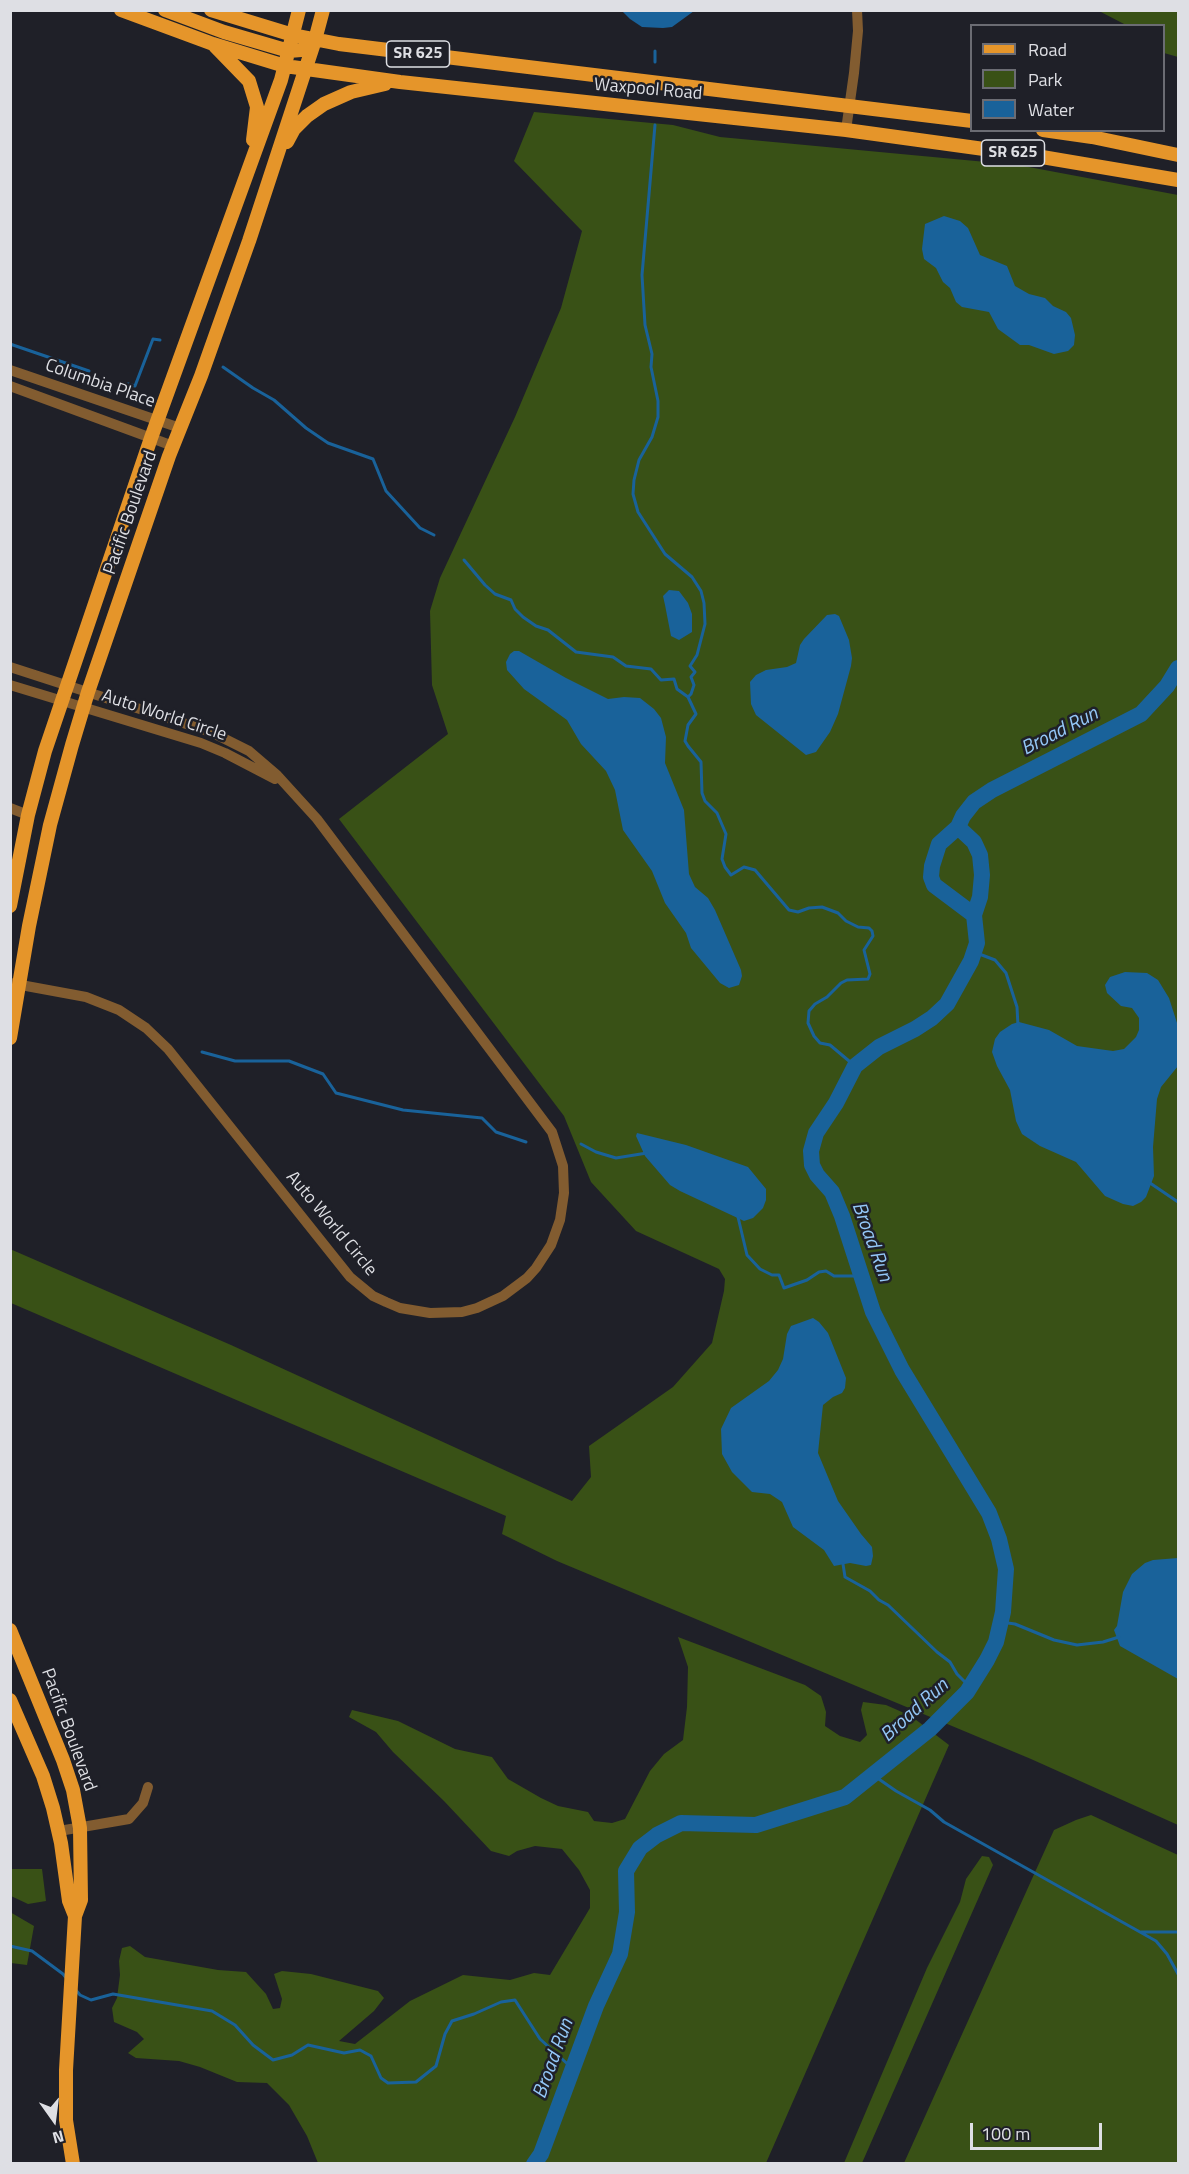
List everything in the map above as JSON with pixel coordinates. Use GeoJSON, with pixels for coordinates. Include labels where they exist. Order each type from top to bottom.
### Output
{"type":"FeatureCollection","features":[{"type":"Feature","properties":{"kind":"main road","name":"Waxpool Road"},"geometry":{"type":"LineString","coordinates":[[121,10],[213,44],[285,66],[400,82],[846,130],[1064,160],[1179,180]]}},
{"type":"Feature","properties":{"kind":"main road"},"geometry":{"type":"LineString","coordinates":[[165,10],[213,28],[289,51],[302,50],[315,40]]}},
{"type":"Feature","properties":{"kind":"main road","name":"Waxpool Road"},"geometry":{"type":"LineString","coordinates":[[211,10],[315,40],[970,121]]}},
{"type":"Feature","properties":{"kind":"main road","name":"Pacific Boulevard"},"geometry":{"type":"LineString","coordinates":[[10,906],[38,773],[151,438],[285,66],[299,10]]}},
{"type":"Feature","properties":{"kind":"main road","name":"Pacific Boulevard"},"geometry":{"type":"LineString","coordinates":[[10,1038],[14,984],[50,825],[83,707],[173,446],[201,376],[265,191],[323,10]]}},
{"type":"Feature","properties":{"kind":"main road"},"geometry":{"type":"LineString","coordinates":[[213,44],[249,81],[255,98],[257,107],[248,171]]}},
{"type":"Feature","properties":{"kind":"main road"},"geometry":{"type":"LineString","coordinates":[[265,191],[294,129],[307,116],[331,100],[351,92],[400,82]]}},
{"type":"Feature","properties":{"kind":"main road","name":"SR 625"},"geometry":{"type":"LineString","coordinates":[[1055,132],[1179,155]]}},
{"type":"Feature","properties":{"kind":"main road","name":"Pacific Boulevard"},"geometry":{"type":"LineString","coordinates":[[10,1630],[63,1760],[73,1790],[80,1828],[81,1900],[75,1916],[66,2070],[66,2120],[73,2163]]}},
{"type":"Feature","properties":{"kind":"main road","name":"Pacific Boulevard"},"geometry":{"type":"LineString","coordinates":[[10,1700],[43,1776],[59,1831],[69,1901],[75,1916]]}},
{"type":"Feature","properties":{"kind":"street"},"geometry":{"type":"LineString","coordinates":[[846,130],[858,31],[857,10]]}},
{"type":"Feature","properties":{"kind":"street","name":"Columbia Place"},"geometry":{"type":"LineString","coordinates":[[10,370],[180,428]]}},
{"type":"Feature","properties":{"kind":"street","name":"Columbia Place"},"geometry":{"type":"LineString","coordinates":[[10,386],[173,446]]}},
{"type":"Feature","properties":{"kind":"street","name":"Auto World Circle"},"geometry":{"type":"LineString","coordinates":[[10,668],[191,725],[233,742],[267,766],[285,785],[324,828],[552,1132],[560,1154],[564,1193],[560,1220],[545,1256],[536,1268],[514,1288],[491,1303],[477,1308],[445,1314],[408,1310],[373,1296],[345,1271],[168,1049],[146,1028],[119,1010],[86,997],[14,984]]}},
{"type":"Feature","properties":{"kind":"street","name":"Auto World Circle"},"geometry":{"type":"LineString","coordinates":[[10,685],[201,743],[285,785]]}},
{"type":"Feature","properties":{"kind":"street"},"geometry":{"type":"LineString","coordinates":[[10,808],[28,814]]}},
{"type":"Feature","properties":{"kind":"street"},"geometry":{"type":"LineString","coordinates":[[59,1831],[129,1819],[143,1803],[148,1787]]}},
{"type":"Feature","properties":{"kind":"green space"},"geometry":{"type":"Polygon","coordinates":[[[1099,11],[1178,11],[1178,57],[1165,53],[1165,24],[1124,24],[1099,11]]]}},
{"type":"Feature","properties":{"kind":"green space"},"geometry":{"type":"Polygon","coordinates":[[[534,112],[673,125],[720,137],[1018,165],[1178,195],[1178,1825],[1031,1759],[557,1561],[502,1534],[506,1516],[11,1303],[10,1249],[231,1345],[572,1501],[591,1477],[589,1446],[673,1387],[712,1343],[724,1291],[725,1279],[719,1269],[636,1231],[591,1182],[564,1116],[339,819],[448,734],[432,685],[430,611],[440,578],[515,417],[561,308],[582,231],[514,161],[534,112]]]}},
{"type":"Feature","properties":{"kind":"green space"},"geometry":{"type":"Polygon","coordinates":[[[678,1637],[805,1685],[821,1696],[826,1712],[825,1726],[840,1736],[860,1742],[867,1735],[861,1710],[863,1702],[886,1705],[911,1716],[949,1745],[766,2163],[318,2163],[307,2136],[289,2105],[267,2083],[237,2082],[179,2061],[136,2058],[128,2053],[144,2039],[137,2032],[114,2022],[112,2008],[117,1998],[122,1948],[130,1946],[145,1957],[218,1970],[246,1972],[266,1994],[273,2009],[280,2008],[282,1999],[274,1974],[282,1971],[311,1974],[378,1991],[384,1998],[374,2011],[339,2041],[355,2044],[410,2001],[463,1975],[510,1980],[534,1973],[550,1975],[590,1908],[590,1890],[579,1870],[562,1849],[535,1846],[509,1856],[491,1851],[376,1732],[349,1717],[352,1710],[398,1721],[455,1749],[492,1757],[508,1779],[541,1798],[558,1806],[588,1812],[594,1821],[612,1823],[625,1819],[650,1771],[664,1754],[683,1740],[688,1667],[678,1637]]]}},
{"type":"Feature","properties":{"kind":"green space"},"geometry":{"type":"Polygon","coordinates":[[[1091,1815],[1178,1855],[1178,2163],[904,2163],[1054,1830],[1091,1815]]]}},
{"type":"Feature","properties":{"kind":"green space"},"geometry":{"type":"Polygon","coordinates":[[[982,1856],[989,1857],[993,1865],[862,2163],[844,2163],[927,1968],[960,1902],[966,1879],[982,1856]]]}},
{"type":"Feature","properties":{"kind":"green space"},"geometry":{"type":"Polygon","coordinates":[[[11,1869],[42,1869],[46,1901],[28,1904],[11,1896],[11,1869]]]}},
{"type":"Feature","properties":{"kind":"green space"},"geometry":{"type":"Polygon","coordinates":[[[10,1912],[34,1926],[27,1965],[11,1963],[10,1912]]]}},
{"type":"Feature","properties":{"kind":"water"},"geometry":{"type":"Polygon","coordinates":[[[622,11],[694,11],[672,27],[663,28],[642,27],[622,11]]]}},
{"type":"Feature","properties":{"kind":"water"},"geometry":{"type":"Polygon","coordinates":[[[944,216],[960,221],[968,228],[980,255],[1007,266],[1015,286],[1029,294],[1045,298],[1053,306],[1066,312],[1071,318],[1075,335],[1074,345],[1068,351],[1054,354],[1029,345],[1020,345],[998,329],[989,312],[962,307],[956,302],[950,288],[943,282],[936,268],[924,259],[922,249],[925,224],[944,216]]]}},
{"type":"Feature","properties":{"kind":"water"},"geometry":{"type":"Polygon","coordinates":[[[669,590],[679,591],[688,603],[692,614],[692,632],[679,640],[671,636],[663,596],[669,590]]]}},
{"type":"Feature","properties":{"kind":"water"},"geometry":{"type":"Polygon","coordinates":[[[827,615],[839,616],[849,640],[851,666],[838,714],[830,732],[816,752],[806,755],[756,715],[751,704],[750,682],[756,675],[766,670],[787,667],[796,663],[800,645],[804,639],[827,615]]]}},
{"type":"Feature","properties":{"kind":"water"},"geometry":{"type":"Polygon","coordinates":[[[514,651],[519,651],[608,699],[640,698],[661,718],[666,737],[665,763],[684,810],[689,874],[695,887],[708,898],[715,910],[741,970],[739,985],[729,988],[720,983],[691,948],[686,933],[665,903],[652,871],[623,830],[615,790],[606,771],[581,744],[567,720],[524,689],[507,670],[506,662],[514,651]]]}},
{"type":"Feature","properties":{"kind":"water"},"geometry":{"type":"Polygon","coordinates":[[[1125,972],[1147,973],[1158,980],[1169,998],[1178,1026],[1178,1066],[1161,1087],[1157,1099],[1153,1147],[1154,1176],[1146,1197],[1133,1206],[1105,1196],[1076,1162],[1040,1146],[1022,1134],[1016,1121],[1010,1090],[992,1052],[995,1039],[1000,1032],[1019,1022],[1049,1030],[1077,1046],[1113,1051],[1124,1049],[1136,1037],[1139,1030],[1139,1018],[1132,1008],[1121,1006],[1107,993],[1105,985],[1110,977],[1125,972]]]}},
{"type":"Feature","properties":{"kind":"water"},"geometry":{"type":"Polygon","coordinates":[[[637,1133],[686,1145],[748,1167],[766,1189],[763,1208],[753,1218],[744,1221],[680,1191],[670,1185],[645,1156],[636,1136],[637,1133]]]}},
{"type":"Feature","properties":{"kind":"water"},"geometry":{"type":"Polygon","coordinates":[[[813,1318],[828,1333],[846,1378],[842,1393],[823,1405],[818,1453],[838,1501],[872,1547],[871,1565],[850,1563],[834,1566],[824,1550],[793,1527],[782,1502],[770,1494],[752,1492],[732,1472],[722,1454],[721,1429],[731,1408],[769,1381],[778,1370],[791,1326],[813,1318]]]}},
{"type":"Feature","properties":{"kind":"water"},"geometry":{"type":"Polygon","coordinates":[[[1178,1558],[1178,1679],[1120,1646],[1114,1630],[1117,1626],[1123,1592],[1132,1574],[1145,1563],[1153,1560],[1178,1558]]]}},
{"type":"Feature","properties":{"kind":"waterway"},"geometry":{"type":"LineString","coordinates":[[655,51],[655,62]]}},
{"type":"Feature","properties":{"kind":"waterway"},"geometry":{"type":"LineString","coordinates":[[655,125],[642,275],[645,325],[652,354],[651,367],[658,401],[658,417],[652,437],[639,460],[633,494],[638,512],[665,554],[692,577],[701,591],[705,624],[697,655],[690,666],[695,672],[691,677],[694,685],[688,697]]}},
{"type":"Feature","properties":{"kind":"waterway"},"geometry":{"type":"LineString","coordinates":[[128,384],[135,386],[153,339],[160,340]]}},
{"type":"Feature","properties":{"kind":"waterway"},"geometry":{"type":"LineString","coordinates":[[10,344],[89,371]]}},
{"type":"Feature","properties":{"kind":"waterway"},"geometry":{"type":"LineString","coordinates":[[223,367],[274,400],[306,428],[328,443],[373,459],[386,491],[420,528],[434,535]]}},
{"type":"Feature","properties":{"kind":"waterway"},"geometry":{"type":"LineString","coordinates":[[464,560],[495,594],[511,600],[515,609],[523,617],[536,626],[548,630],[576,652],[613,657],[626,666],[651,669],[661,680],[674,679],[677,689],[688,697],[696,714],[688,725],[685,741],[701,762],[702,793],[705,801],[717,813],[726,834],[722,859],[731,875],[744,867],[755,870],[789,910],[798,912],[822,907],[838,913],[846,921],[858,927],[869,928],[872,931],[873,936],[864,950],[870,974],[868,979],[847,980],[841,983],[809,1011],[808,1023],[814,1036],[820,1043],[830,1045],[855,1066]]}},
{"type":"Feature","properties":{"kind":"waterway","name":"Broad Run"},"geometry":{"type":"LineString","coordinates":[[974,915],[934,885],[931,877],[932,866],[939,844],[958,827],[974,802],[992,790],[1141,714],[1167,686],[1178,668]]}},
{"type":"Feature","properties":{"kind":"waterway","name":"Broad Run"},"geometry":{"type":"LineString","coordinates":[[534,2164],[541,2154],[596,2006],[620,1954],[627,1912],[626,1871],[640,1848],[657,1835],[681,1823],[756,1825],[845,1797],[930,1729],[967,1692],[996,1642],[1003,1612],[1006,1569],[999,1539],[989,1513],[902,1370],[873,1312],[842,1216],[832,1192],[817,1175],[812,1165],[811,1151],[816,1133],[836,1103],[855,1066],[879,1047],[932,1018],[947,1004],[971,961],[977,943],[974,915],[980,897],[982,875],[980,855],[974,842],[958,827]]}},
{"type":"Feature","properties":{"kind":"waterway"},"geometry":{"type":"LineString","coordinates":[[974,952],[995,960],[1006,973],[1017,1007],[1018,1026]]}},
{"type":"Feature","properties":{"kind":"waterway"},"geometry":{"type":"LineString","coordinates":[[202,1052],[235,1061],[289,1061],[323,1074],[336,1093],[403,1110],[482,1118],[496,1132],[526,1142]]}},
{"type":"Feature","properties":{"kind":"waterway"},"geometry":{"type":"LineString","coordinates":[[581,1144],[596,1152],[616,1158],[647,1153]]}},
{"type":"Feature","properties":{"kind":"waterway"},"geometry":{"type":"LineString","coordinates":[[1150,1183],[1178,1202]]}},
{"type":"Feature","properties":{"kind":"waterway"},"geometry":{"type":"LineString","coordinates":[[738,1217],[747,1255],[760,1269],[772,1275],[779,1275],[784,1288],[807,1280],[819,1272],[826,1271],[834,1276],[862,1276]]}},
{"type":"Feature","properties":{"kind":"waterway"},"geometry":{"type":"LineString","coordinates":[[843,1564],[845,1577],[870,1591],[888,1605],[950,1662],[957,1674],[970,1687]]}},
{"type":"Feature","properties":{"kind":"waterway"},"geometry":{"type":"LineString","coordinates":[[1001,1622],[1015,1624],[1054,1640],[1077,1645],[1103,1642],[1119,1637]]}},
{"type":"Feature","properties":{"kind":"waterway"},"geometry":{"type":"LineString","coordinates":[[873,1775],[930,1810],[944,1822],[1156,1941],[1167,1954],[1178,1974]]}},
{"type":"Feature","properties":{"kind":"waterway"},"geometry":{"type":"LineString","coordinates":[[1141,1932],[1178,1932]]}},
{"type":"Feature","properties":{"kind":"waterway"},"geometry":{"type":"LineString","coordinates":[[10,1946],[32,1951],[67,1979]]}},
{"type":"Feature","properties":{"kind":"waterway"},"geometry":{"type":"LineString","coordinates":[[75,1989],[80,1995],[91,2000],[113,1994],[212,2011],[235,2025],[253,2045],[273,2060],[292,2055],[308,2045],[344,2053],[360,2050],[371,2056],[381,2078],[388,2083],[416,2082],[436,2066],[445,2034],[452,2021],[501,2002],[515,2000],[540,2039],[573,2069]]}}]}
